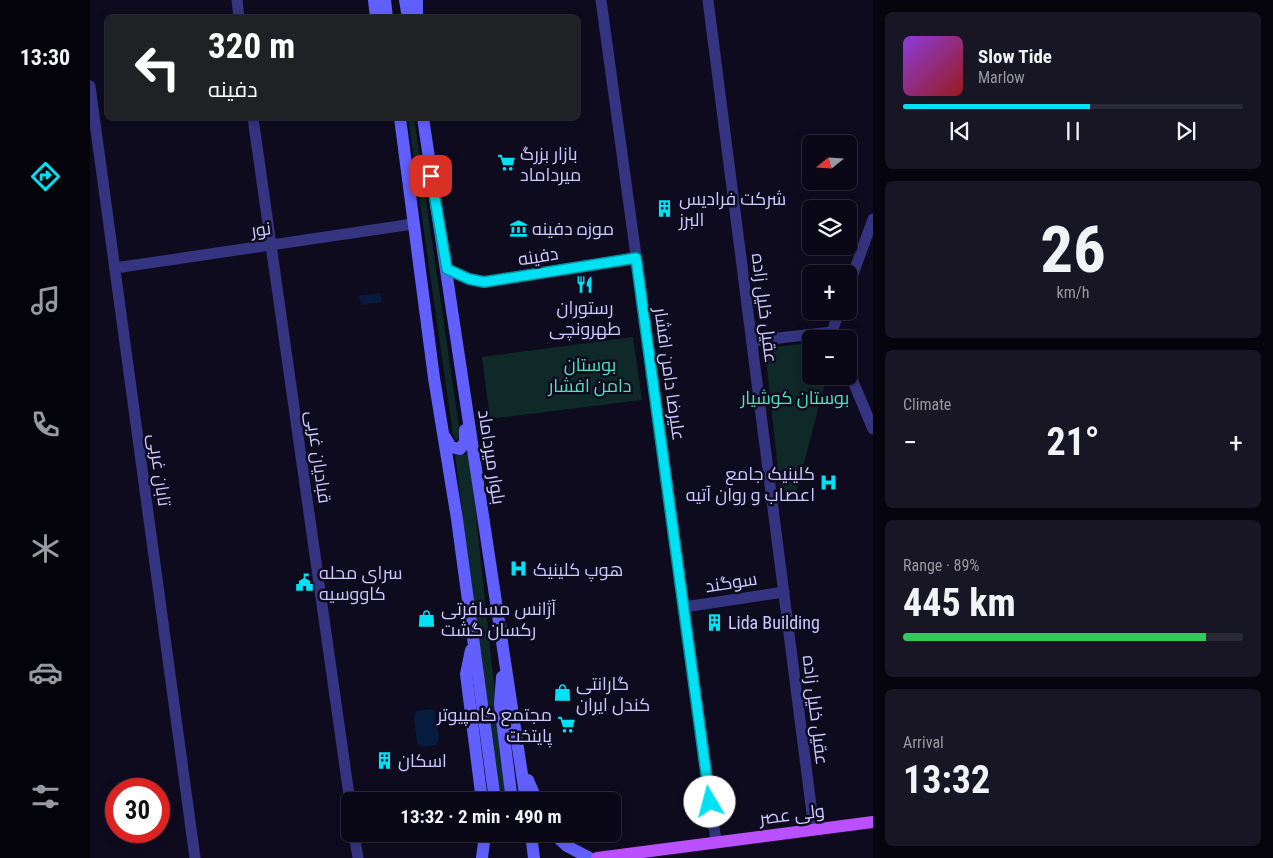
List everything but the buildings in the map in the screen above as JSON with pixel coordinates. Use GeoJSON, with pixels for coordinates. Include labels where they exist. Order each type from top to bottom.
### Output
{"type":"FeatureCollection","features":[{"type":"Feature","properties":{"kind":"main road"},"geometry":{"type":"LineString","coordinates":[[374,0],[376,15]]}},
{"type":"Feature","properties":{"kind":"main road"},"geometry":{"type":"LineString","coordinates":[[385,0],[387,15]]}},
{"type":"Feature","properties":{"kind":"main road"},"geometry":{"type":"LineString","coordinates":[[406,0],[408,15]]}},
{"type":"Feature","properties":{"kind":"main road"},"geometry":{"type":"LineString","coordinates":[[417,0],[417,15]]}},
{"type":"Feature","properties":{"kind":"main road"},"geometry":{"type":"LineString","coordinates":[[400,120],[413,224],[495,792]]}},
{"type":"Feature","properties":{"kind":"main road","name":"بلوار میرداماد"},"geometry":{"type":"LineString","coordinates":[[423,120],[525,792]]}},
{"type":"Feature","properties":{"kind":"main road"},"geometry":{"type":"LineString","coordinates":[[442,426],[450,448],[462,447],[465,442],[465,400]]}},
{"type":"Feature","properties":{"kind":"main road"},"geometry":{"type":"LineString","coordinates":[[473,638],[466,674],[481,792]]}},
{"type":"Feature","properties":{"kind":"main road"},"geometry":{"type":"LineString","coordinates":[[504,660],[500,704],[511,792]]}},
{"type":"Feature","properties":{"kind":"main road"},"geometry":{"type":"LineString","coordinates":[[521,762],[533,792]]}},
{"type":"Feature","properties":{"kind":"main road","name":"ولی عصر"},"geometry":{"type":"LineString","coordinates":[[597,858],[873,822]]}},
{"type":"Feature","properties":{"kind":"main road"},"geometry":{"type":"LineString","coordinates":[[482,858],[484,842]]}},
{"type":"Feature","properties":{"kind":"main road"},"geometry":{"type":"LineString","coordinates":[[532,842],[534,858]]}},
{"type":"Feature","properties":{"kind":"main road"},"geometry":{"type":"LineString","coordinates":[[563,842],[590,858]]}},
{"type":"Feature","properties":{"kind":"street"},"geometry":{"type":"LineString","coordinates":[[237,0],[239,15]]}},
{"type":"Feature","properties":{"kind":"street","name":"علیرضا دامن افشار"},"geometry":{"type":"LineString","coordinates":[[601,0],[716,841]]}},
{"type":"Feature","properties":{"kind":"street","name":"عقیل خلیل زاده"},"geometry":{"type":"LineString","coordinates":[[708,0],[814,829]]}},
{"type":"Feature","properties":{"kind":"street","name":"تابان غربی"},"geometry":{"type":"LineString","coordinates":[[90,86],[195,858]]}},
{"type":"Feature","properties":{"kind":"street","name":"قبادیان غربی"},"geometry":{"type":"LineString","coordinates":[[254,120],[349,792]]}},
{"type":"Feature","properties":{"kind":"street"},"geometry":{"type":"LineString","coordinates":[[856,265],[873,219]]}},
{"type":"Feature","properties":{"kind":"street","name":"نور"},"geometry":{"type":"LineString","coordinates":[[115,268],[413,224]]}},
{"type":"Feature","properties":{"kind":"street","name":"دفینه"},"geometry":{"type":"LineString","coordinates":[[447,269],[469,279],[484,282],[636,258]]}},
{"type":"Feature","properties":{"kind":"street"},"geometry":{"type":"LineString","coordinates":[[752,341],[802,337]]}},
{"type":"Feature","properties":{"kind":"street"},"geometry":{"type":"LineString","coordinates":[[854,385],[873,429]]}},
{"type":"Feature","properties":{"kind":"street","name":"سوگند"},"geometry":{"type":"LineString","coordinates":[[684,608],[784,592]]}},
{"type":"Feature","properties":{"kind":"street"},"geometry":{"type":"LineString","coordinates":[[355,842],[358,858]]}},
{"type":"Feature","properties":{"kind":"green space"},"geometry":{"type":"Polygon","coordinates":[[[408,120],[414,120],[460,434],[457,440],[453,435],[408,120]]]}},
{"type":"Feature","properties":{"kind":"green space","name":"بوستان دامن افشار"},"geometry":{"type":"Polygon","coordinates":[[[633,337],[642,400],[490,419],[482,357],[633,337]]]}},
{"type":"Feature","properties":{"kind":"green space","name":"بوستان کوشیار"},"geometry":{"type":"Polygon","coordinates":[[[802,344],[802,385],[825,385],[795,496],[787,497],[780,489],[766,359],[774,347],[802,344]]]}},
{"type":"Feature","properties":{"kind":"green space"},"geometry":{"type":"Polygon","coordinates":[[[469,450],[505,792],[497,792],[455,454],[464,455],[469,450]]]}},
{"type":"Feature","properties":{"kind":"water"},"geometry":{"type":"Polygon","coordinates":[[[380,293],[382,302],[361,305],[359,296],[380,293]]]}},
{"type":"Feature","properties":{"kind":"water"},"geometry":{"type":"Polygon","coordinates":[[[431,709],[435,712],[439,740],[435,745],[422,747],[417,743],[414,716],[416,711],[431,709]]]}},
{"type":"Feature","properties":{"kind":"place","name":"بازار بزرگ میرداماد"},"geometry":{"type":"Point","coordinates":[506,163]}},
{"type":"Feature","properties":{"kind":"place","name":"شرکت فرادیس البرز"},"geometry":{"type":"Point","coordinates":[665,208]}},
{"type":"Feature","properties":{"kind":"place","name":"موزه دفینه"},"geometry":{"type":"Point","coordinates":[518,228]}},
{"type":"Feature","properties":{"kind":"place","name":"رستوران طهرونچى"},"geometry":{"type":"Point","coordinates":[585,284]}},
{"type":"Feature","properties":{"kind":"place","name":"کلینیک جامع اعصاب و روان آتیه"},"geometry":{"type":"Point","coordinates":[829,483]}},
{"type":"Feature","properties":{"kind":"place","name":"هوپ کلینیک"},"geometry":{"type":"Point","coordinates":[519,569]}},
{"type":"Feature","properties":{"kind":"place","name":"سرای محله کاووسیه"},"geometry":{"type":"Point","coordinates":[305,582]}},
{"type":"Feature","properties":{"kind":"place","name":"آژانس مسافرتی رکسان گشت"},"geometry":{"type":"Point","coordinates":[427,618]}},
{"type":"Feature","properties":{"kind":"place","name":"Lida Building"},"geometry":{"type":"Point","coordinates":[714,622]}},
{"type":"Feature","properties":{"kind":"place","name":"گارانتی کندل ایران"},"geometry":{"type":"Point","coordinates":[562,693]}},
{"type":"Feature","properties":{"kind":"place","name":"مجتمع کامپیوتر پایتخت"},"geometry":{"type":"Point","coordinates":[566,724]}},
{"type":"Feature","properties":{"kind":"place","name":"اسکان"},"geometry":{"type":"Point","coordinates":[384,760]}},
{"type":"Feature","properties":{"kind":"route"},"geometry":{"type":"LineString","coordinates":[[431,176],[447,269],[461,276],[484,282],[636,258],[710,802]]}}]}
